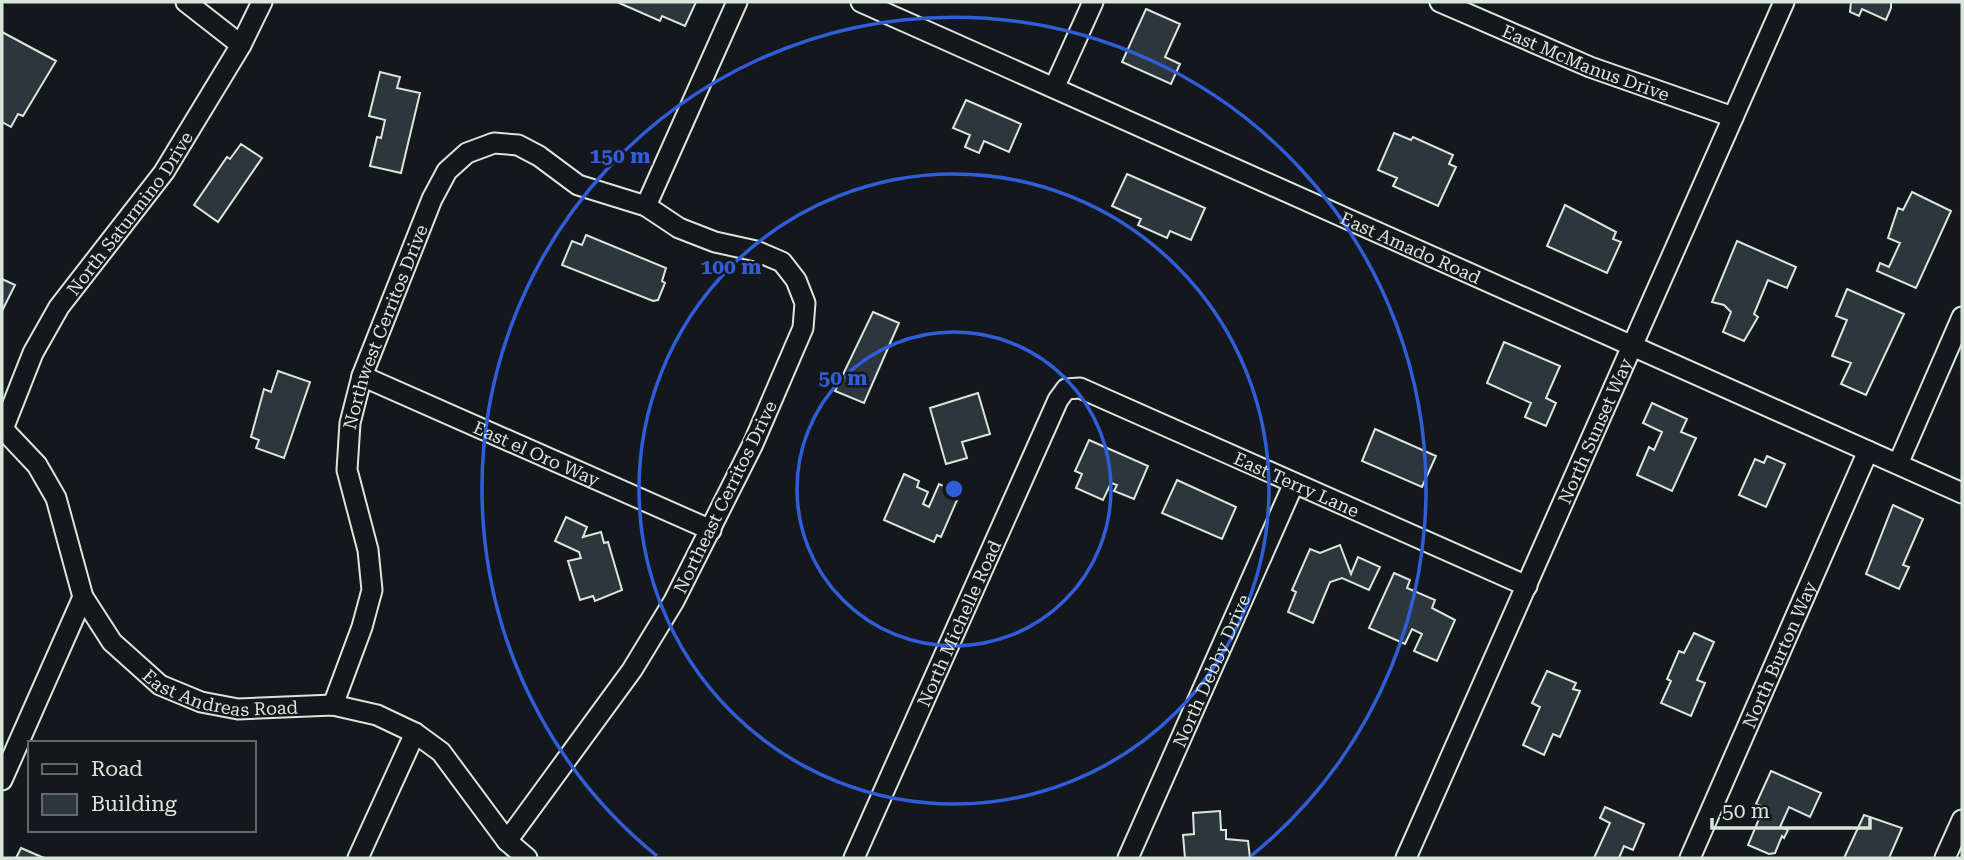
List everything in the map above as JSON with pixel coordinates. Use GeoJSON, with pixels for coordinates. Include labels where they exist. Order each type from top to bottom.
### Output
{"type":"FeatureCollection","features":[{"type":"Feature","properties":{"kind":"street"},"geometry":{"type":"LineString","coordinates":[[186,2],[241,45]]}},
{"type":"Feature","properties":{"kind":"street","name":"North Saturmino Drive"},"geometry":{"type":"LineString","coordinates":[[3,428],[33,353],[59,307],[164,172],[241,45],[262,2]]}},
{"type":"Feature","properties":{"kind":"street"},"geometry":{"type":"LineString","coordinates":[[646,206],[737,2]]}},
{"type":"Feature","properties":{"kind":"street","name":"East Amado Road"},"geometry":{"type":"LineString","coordinates":[[861,2],[1055,86],[1633,348],[1962,493]]}},
{"type":"Feature","properties":{"kind":"street"},"geometry":{"type":"LineString","coordinates":[[1055,86],[1093,2]]}},
{"type":"Feature","properties":{"kind":"street","name":"East McManus Drive"},"geometry":{"type":"LineString","coordinates":[[1440,2],[1590,67],[1733,117]]}},
{"type":"Feature","properties":{"kind":"street","name":"North Sunset Way"},"geometry":{"type":"LineString","coordinates":[[1406,858],[1784,2]]}},
{"type":"Feature","properties":{"kind":"street","name":"Northwest Cerritos Drive"},"geometry":{"type":"LineString","coordinates":[[333,705],[362,627],[372,590],[368,550],[347,470],[350,423],[362,376],[432,199],[447,171],[467,153],[494,143],[518,145],[539,156],[578,185],[646,206]]}},
{"type":"Feature","properties":{"kind":"street","name":"Northeast Cerritos Drive"},"geometry":{"type":"LineString","coordinates":[[507,841],[632,670],[674,601],[711,530],[803,328],[805,303],[796,279],[782,262],[679,228],[646,206]]}},
{"type":"Feature","properties":{"kind":"street"},"geometry":{"type":"LineString","coordinates":[[1898,464],[1962,317]]}},
{"type":"Feature","properties":{"kind":"street","name":"East el Oro Way"},"geometry":{"type":"LineString","coordinates":[[362,376],[711,530]]}},
{"type":"Feature","properties":{"kind":"street","name":"East Terry Lane"},"geometry":{"type":"LineString","coordinates":[[1066,389],[1080,388],[1527,586]]}},
{"type":"Feature","properties":{"kind":"street","name":"North Michelle Road"},"geometry":{"type":"LineString","coordinates":[[854,858],[1052,413],[1066,389]]}},
{"type":"Feature","properties":{"kind":"street","name":"East Andreas Road"},"geometry":{"type":"LineString","coordinates":[[3,428],[37,465],[56,498],[83,597],[112,642],[160,685],[201,702],[238,709],[333,705],[377,715],[415,733],[441,752],[507,841],[527,858]]}},
{"type":"Feature","properties":{"kind":"street","name":"North Burton Way"},"geometry":{"type":"LineString","coordinates":[[1690,858],[1868,451]]}},
{"type":"Feature","properties":{"kind":"street","name":"North Debby Drive"},"geometry":{"type":"LineString","coordinates":[[1128,858],[1294,483]]}},
{"type":"Feature","properties":{"kind":"street"},"geometry":{"type":"LineString","coordinates":[[2,780],[83,597]]}},
{"type":"Feature","properties":{"kind":"street"},"geometry":{"type":"LineString","coordinates":[[358,858],[415,733]]}},
{"type":"Feature","properties":{"kind":"street"},"geometry":{"type":"LineString","coordinates":[[1945,858],[1962,820]]}},
{"type":"Feature","properties":{"kind":"building"},"geometry":{"type":"Polygon","coordinates":[[[617,2],[696,2],[685,26],[662,16],[660,21],[617,2]]]}},
{"type":"Feature","properties":{"kind":"building"},"geometry":{"type":"Polygon","coordinates":[[[1851,2],[1891,2],[1891,8],[1886,20],[1862,9],[1859,16],[1850,12],[1851,2]]]}},
{"type":"Feature","properties":{"kind":"building"},"geometry":{"type":"Polygon","coordinates":[[[1146,9],[1180,24],[1165,57],[1180,64],[1171,84],[1122,62],[1146,9]]]}},
{"type":"Feature","properties":{"kind":"building"},"geometry":{"type":"Polygon","coordinates":[[[2,32],[56,61],[23,116],[18,114],[11,127],[2,122],[2,32]]]}},
{"type":"Feature","properties":{"kind":"building"},"geometry":{"type":"Polygon","coordinates":[[[380,72],[400,77],[397,88],[420,93],[401,173],[370,166],[377,137],[381,138],[385,120],[369,116],[380,72]]]}},
{"type":"Feature","properties":{"kind":"building"},"geometry":{"type":"Polygon","coordinates":[[[966,100],[1021,124],[1009,152],[984,141],[979,153],[965,147],[970,135],[953,128],[966,100]]]}},
{"type":"Feature","properties":{"kind":"building"},"geometry":{"type":"Polygon","coordinates":[[[1394,133],[1411,140],[1413,137],[1453,155],[1449,164],[1456,167],[1438,206],[1393,186],[1397,178],[1378,170],[1394,133]]]}},
{"type":"Feature","properties":{"kind":"building"},"geometry":{"type":"Polygon","coordinates":[[[241,144],[262,158],[218,222],[194,205],[227,157],[230,159],[241,144]]]}},
{"type":"Feature","properties":{"kind":"building"},"geometry":{"type":"Polygon","coordinates":[[[1127,174],[1205,208],[1191,240],[1170,231],[1167,238],[1138,225],[1141,219],[1112,206],[1127,174]]]}},
{"type":"Feature","properties":{"kind":"building"},"geometry":{"type":"Polygon","coordinates":[[[1912,192],[1951,211],[1916,288],[1877,271],[1880,263],[1889,267],[1900,243],[1888,238],[1898,208],[1903,210],[1912,192]]]}},
{"type":"Feature","properties":{"kind":"building"},"geometry":{"type":"Polygon","coordinates":[[[1565,205],[1616,232],[1613,239],[1621,242],[1607,273],[1547,246],[1565,205]]]}},
{"type":"Feature","properties":{"kind":"building"},"geometry":{"type":"Polygon","coordinates":[[[586,235],[666,268],[662,281],[665,283],[658,300],[653,301],[562,265],[572,241],[582,245],[586,235]]]}},
{"type":"Feature","properties":{"kind":"building"},"geometry":{"type":"Polygon","coordinates":[[[1737,241],[1796,267],[1787,288],[1768,280],[1754,314],[1758,317],[1744,341],[1723,332],[1731,312],[1724,305],[1712,302],[1737,241]]]}},
{"type":"Feature","properties":{"kind":"building"},"geometry":{"type":"Polygon","coordinates":[[[2,279],[15,285],[2,311],[2,279]]]}},
{"type":"Feature","properties":{"kind":"building"},"geometry":{"type":"Polygon","coordinates":[[[1847,289],[1904,314],[1866,395],[1841,384],[1851,363],[1832,356],[1847,320],[1836,316],[1847,289]]]}},
{"type":"Feature","properties":{"kind":"building"},"geometry":{"type":"Polygon","coordinates":[[[873,312],[899,323],[864,403],[835,391],[873,312]]]}},
{"type":"Feature","properties":{"kind":"building"},"geometry":{"type":"Polygon","coordinates":[[[1504,342],[1560,366],[1546,398],[1556,403],[1546,426],[1525,417],[1531,403],[1487,383],[1504,342]]]}},
{"type":"Feature","properties":{"kind":"building"},"geometry":{"type":"Polygon","coordinates":[[[278,371],[310,382],[284,458],[256,448],[259,440],[251,437],[264,389],[271,392],[278,371]]]}},
{"type":"Feature","properties":{"kind":"building"},"geometry":{"type":"Polygon","coordinates":[[[978,393],[990,434],[962,442],[967,458],[946,464],[930,408],[978,393]]]}},
{"type":"Feature","properties":{"kind":"building"},"geometry":{"type":"Polygon","coordinates":[[[1652,403],[1687,419],[1681,432],[1696,438],[1672,491],[1637,475],[1649,447],[1654,450],[1662,432],[1643,423],[1652,403]]]}},
{"type":"Feature","properties":{"kind":"building"},"geometry":{"type":"Polygon","coordinates":[[[1375,429],[1436,456],[1422,487],[1362,461],[1375,429]]]}},
{"type":"Feature","properties":{"kind":"building"},"geometry":{"type":"Polygon","coordinates":[[[1089,440],[1148,466],[1134,499],[1114,491],[1117,485],[1111,483],[1103,500],[1076,488],[1082,474],[1075,471],[1089,440]]]}},
{"type":"Feature","properties":{"kind":"building"},"geometry":{"type":"Polygon","coordinates":[[[1767,456],[1785,464],[1766,507],[1739,495],[1755,459],[1764,463],[1767,456]]]}},
{"type":"Feature","properties":{"kind":"building"},"geometry":{"type":"Polygon","coordinates":[[[904,474],[919,481],[917,487],[928,492],[923,504],[929,507],[939,484],[960,493],[941,537],[937,535],[934,542],[884,520],[904,474]]]}},
{"type":"Feature","properties":{"kind":"building"},"geometry":{"type":"Polygon","coordinates":[[[1177,480],[1236,507],[1222,539],[1162,513],[1177,480]]]}},
{"type":"Feature","properties":{"kind":"building"},"geometry":{"type":"Polygon","coordinates":[[[1893,505],[1923,519],[1903,565],[1909,567],[1899,589],[1866,574],[1893,505]]]}},
{"type":"Feature","properties":{"kind":"building"},"geometry":{"type":"Polygon","coordinates":[[[566,517],[587,527],[583,537],[601,532],[604,543],[608,542],[622,590],[595,601],[593,596],[580,600],[568,561],[581,558],[579,552],[555,541],[566,517]]]}},
{"type":"Feature","properties":{"kind":"building"},"geometry":{"type":"Polygon","coordinates":[[[1340,545],[1351,574],[1358,557],[1380,567],[1369,590],[1342,578],[1330,582],[1313,623],[1288,612],[1296,592],[1292,590],[1310,549],[1320,553],[1340,545]]]}},
{"type":"Feature","properties":{"kind":"building"},"geometry":{"type":"Polygon","coordinates":[[[1394,573],[1410,580],[1407,588],[1435,600],[1432,608],[1455,620],[1437,661],[1414,651],[1422,634],[1412,629],[1405,644],[1369,628],[1394,573]]]}},
{"type":"Feature","properties":{"kind":"building"},"geometry":{"type":"Polygon","coordinates":[[[1694,633],[1714,642],[1697,680],[1705,683],[1691,716],[1661,703],[1671,681],[1667,679],[1679,651],[1684,653],[1694,633]]]}},
{"type":"Feature","properties":{"kind":"building"},"geometry":{"type":"Polygon","coordinates":[[[1547,671],[1576,683],[1573,689],[1580,691],[1560,737],[1553,734],[1544,755],[1523,745],[1540,707],[1532,703],[1547,671]]]}},
{"type":"Feature","properties":{"kind":"building"},"geometry":{"type":"Polygon","coordinates":[[[1771,771],[1821,793],[1810,817],[1789,807],[1780,827],[1788,830],[1784,838],[1782,836],[1775,853],[1769,854],[1748,845],[1764,807],[1756,804],[1771,771]]]}},
{"type":"Feature","properties":{"kind":"building"},"geometry":{"type":"Polygon","coordinates":[[[1605,807],[1644,824],[1633,850],[1624,846],[1619,858],[1594,858],[1610,823],[1600,818],[1605,807]]]}},
{"type":"Feature","properties":{"kind":"building"},"geometry":{"type":"Polygon","coordinates":[[[1220,811],[1221,830],[1226,830],[1226,839],[1248,841],[1250,858],[1185,858],[1183,835],[1194,834],[1193,813],[1220,811]]]}},
{"type":"Feature","properties":{"kind":"building"},"geometry":{"type":"Polygon","coordinates":[[[1864,815],[1902,828],[1889,858],[1844,858],[1864,815]]]}},
{"type":"Feature","properties":{"kind":"building"},"geometry":{"type":"Polygon","coordinates":[[[21,848],[44,858],[16,858],[21,848]]]}}]}
